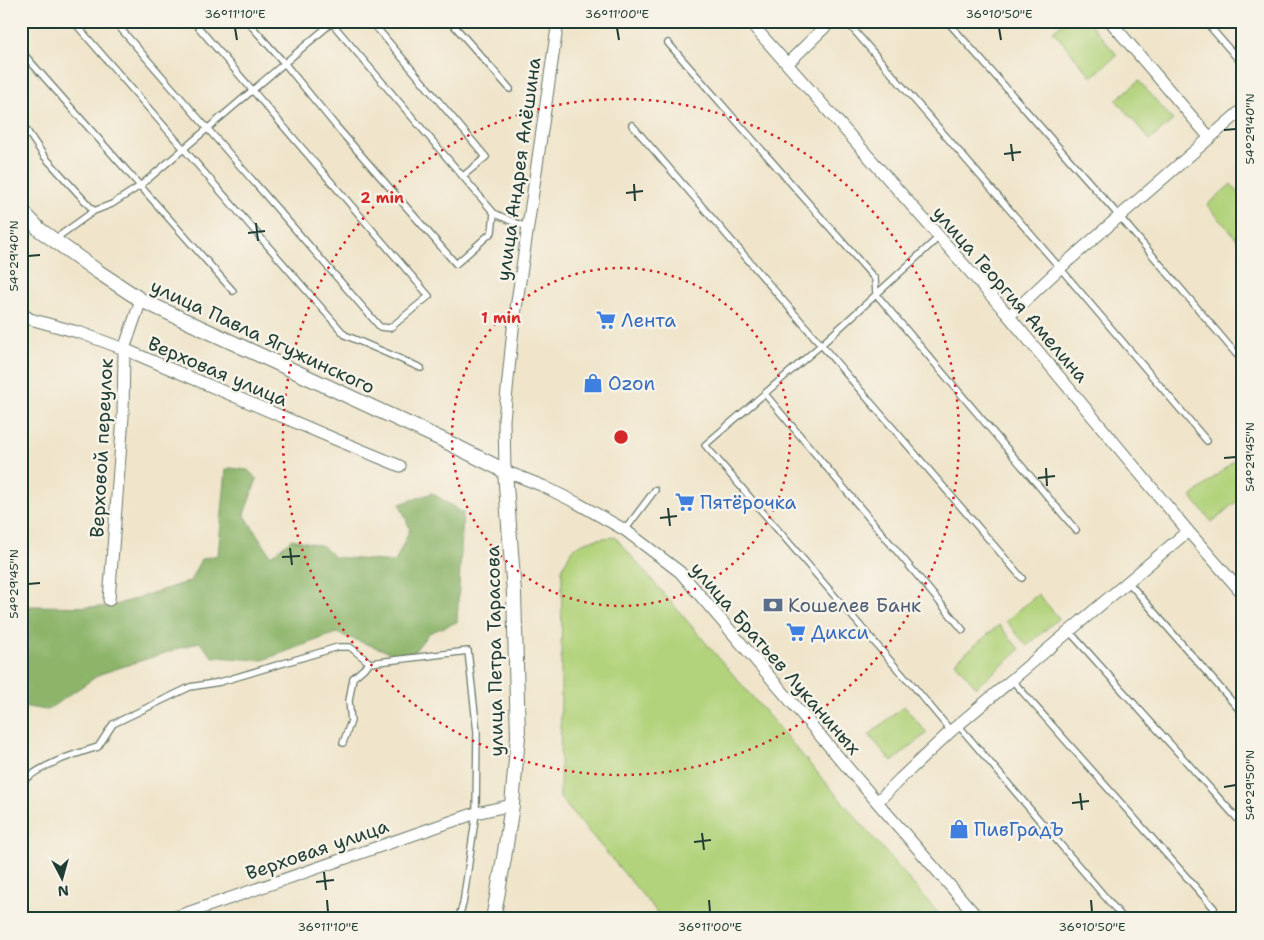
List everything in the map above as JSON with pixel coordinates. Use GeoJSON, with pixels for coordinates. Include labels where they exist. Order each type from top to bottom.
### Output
{"type":"FeatureCollection","features":[{"type":"Feature","properties":{"kind":"street","name":"улица Андрея Алёшина"},"geometry":{"type":"LineString","coordinates":[[505,471],[505,411],[512,329],[558,21]]}},
{"type":"Feature","properties":{"kind":"street","name":"улица Георгия Амелина"},"geometry":{"type":"LineString","coordinates":[[749,21],[1009,316],[1188,531],[1243,594]]}},
{"type":"Feature","properties":{"kind":"street"},"geometry":{"type":"LineString","coordinates":[[787,64],[832,21]]}},
{"type":"Feature","properties":{"kind":"street"},"geometry":{"type":"LineString","coordinates":[[1110,21],[1210,138]]}},
{"type":"Feature","properties":{"kind":"street"},"geometry":{"type":"LineString","coordinates":[[1009,316],[1060,268],[1243,109]]}},
{"type":"Feature","properties":{"kind":"street","name":"улица Павла Ягужинского"},"geometry":{"type":"LineString","coordinates":[[21,210],[40,230],[140,300],[444,440],[505,471]]}},
{"type":"Feature","properties":{"kind":"street","name":"Верховой переулок"},"geometry":{"type":"LineString","coordinates":[[110,600],[123,417],[124,349],[140,300]]}},
{"type":"Feature","properties":{"kind":"street","name":"Верховая улица"},"geometry":{"type":"LineString","coordinates":[[21,313],[30,319],[80,333],[124,349],[400,466]]}},
{"type":"Feature","properties":{"kind":"street","name":"улица Братьев Луканиных"},"geometry":{"type":"LineString","coordinates":[[505,471],[577,502],[625,530],[680,572],[979,919]]}},
{"type":"Feature","properties":{"kind":"street","name":"улица Петра Тарасова"},"geometry":{"type":"LineString","coordinates":[[493,919],[512,805],[518,727],[514,592],[505,471]]}},
{"type":"Feature","properties":{"kind":"street"},"geometry":{"type":"LineString","coordinates":[[877,802],[954,728],[1188,531]]}},
{"type":"Feature","properties":{"kind":"street","name":"Верховая улица"},"geometry":{"type":"LineString","coordinates":[[170,919],[476,813],[512,805]]}},
{"type":"Feature","properties":{"kind":"lane"},"geometry":{"type":"LineString","coordinates":[[73,21],[346,335],[421,368]]}},
{"type":"Feature","properties":{"kind":"lane"},"geometry":{"type":"LineString","coordinates":[[114,21],[380,327],[390,328],[430,296],[193,21]]}},
{"type":"Feature","properties":{"kind":"lane"},"geometry":{"type":"LineString","coordinates":[[247,21],[456,264],[492,232],[494,213]]}},
{"type":"Feature","properties":{"kind":"lane"},"geometry":{"type":"LineString","coordinates":[[371,21],[486,158],[463,176]]}},
{"type":"Feature","properties":{"kind":"lane"},"geometry":{"type":"LineString","coordinates":[[450,21],[510,89]]}},
{"type":"Feature","properties":{"kind":"lane"},"geometry":{"type":"LineString","coordinates":[[846,21],[1208,441]]}},
{"type":"Feature","properties":{"kind":"lane"},"geometry":{"type":"LineString","coordinates":[[947,21],[1120,217],[1243,362]]}},
{"type":"Feature","properties":{"kind":"lane"},"geometry":{"type":"LineString","coordinates":[[1205,21],[1243,65]]}},
{"type":"Feature","properties":{"kind":"lane"},"geometry":{"type":"LineString","coordinates":[[54,240],[94,210],[112,204],[140,186],[332,22],[494,213],[511,222],[527,227]]}},
{"type":"Feature","properties":{"kind":"lane"},"geometry":{"type":"LineString","coordinates":[[668,43],[875,279],[876,294],[1076,530]]}},
{"type":"Feature","properties":{"kind":"lane"},"geometry":{"type":"LineString","coordinates":[[21,51],[233,291]]}},
{"type":"Feature","properties":{"kind":"lane"},"geometry":{"type":"LineString","coordinates":[[21,122],[44,156],[94,210]]}},
{"type":"Feature","properties":{"kind":"lane"},"geometry":{"type":"LineString","coordinates":[[632,125],[1022,578]]}},
{"type":"Feature","properties":{"kind":"lane"},"geometry":{"type":"LineString","coordinates":[[939,237],[821,344],[705,445],[900,672],[954,728],[1124,919]]}},
{"type":"Feature","properties":{"kind":"lane"},"geometry":{"type":"LineString","coordinates":[[764,394],[963,630]]}},
{"type":"Feature","properties":{"kind":"lane"},"geometry":{"type":"LineString","coordinates":[[625,530],[655,490]]}},
{"type":"Feature","properties":{"kind":"lane"},"geometry":{"type":"LineString","coordinates":[[1128,582],[1243,714]]}},
{"type":"Feature","properties":{"kind":"lane"},"geometry":{"type":"LineString","coordinates":[[1069,631],[1243,825]]}},
{"type":"Feature","properties":{"kind":"lane"},"geometry":{"type":"LineString","coordinates":[[21,783],[63,758],[98,747],[113,724],[190,687],[220,682],[338,647],[350,647],[370,663]]}},
{"type":"Feature","properties":{"kind":"lane"},"geometry":{"type":"LineString","coordinates":[[343,742],[351,721],[349,701],[353,678],[370,663],[468,651],[478,732],[476,813],[463,904],[458,919]]}},
{"type":"Feature","properties":{"kind":"lane"},"geometry":{"type":"LineString","coordinates":[[1012,680],[1214,908]]}},
{"type":"Feature","properties":{"kind":"green space"},"geometry":{"type":"Polygon","coordinates":[[[1065,21],[1088,21],[1117,55],[1092,77],[1053,31],[1065,21]]]}},
{"type":"Feature","properties":{"kind":"green space"},"geometry":{"type":"Polygon","coordinates":[[[1139,81],[1173,120],[1150,140],[1116,100],[1139,81]]]}},
{"type":"Feature","properties":{"kind":"green space"},"geometry":{"type":"Polygon","coordinates":[[[1231,184],[1243,198],[1243,246],[1207,205],[1231,184]]]}},
{"type":"Feature","properties":{"kind":"green space"},"geometry":{"type":"Polygon","coordinates":[[[1236,459],[1243,468],[1243,496],[1212,522],[1191,497],[1236,459]]]}},
{"type":"Feature","properties":{"kind":"green space"},"geometry":{"type":"Polygon","coordinates":[[[230,468],[248,470],[257,479],[244,514],[271,556],[292,539],[323,546],[334,557],[395,562],[410,529],[400,504],[432,493],[463,513],[457,622],[429,633],[414,652],[392,653],[336,633],[263,660],[213,657],[199,642],[100,674],[47,710],[21,706],[21,604],[26,606],[109,607],[190,581],[201,559],[218,555],[226,470],[230,468]]]}},
{"type":"Feature","properties":{"kind":"green space"},"geometry":{"type":"Polygon","coordinates":[[[615,537],[943,919],[663,919],[560,798],[562,569],[570,553],[578,545],[590,540],[615,537]]]}},
{"type":"Feature","properties":{"kind":"green space"},"geometry":{"type":"Polygon","coordinates":[[[1038,594],[1059,618],[1027,646],[1006,621],[1038,594]]]}},
{"type":"Feature","properties":{"kind":"green space"},"geometry":{"type":"Polygon","coordinates":[[[999,625],[1020,650],[976,687],[955,662],[999,625]]]}},
{"type":"Feature","properties":{"kind":"green space"},"geometry":{"type":"Polygon","coordinates":[[[904,706],[927,733],[892,762],[869,735],[904,706]]]}},
{"type":"Feature","properties":{"kind":"place","name":"Лента"},"geometry":{"type":"Point","coordinates":[606,320]}},
{"type":"Feature","properties":{"kind":"place","name":"Ozon"},"geometry":{"type":"Point","coordinates":[593,383]}},
{"type":"Feature","properties":{"kind":"place","name":"Пятёрочка"},"geometry":{"type":"Point","coordinates":[685,502]}},
{"type":"Feature","properties":{"kind":"place","name":"Кошелев Банк"},"geometry":{"type":"Point","coordinates":[773,605]}},
{"type":"Feature","properties":{"kind":"place","name":"Дикси"},"geometry":{"type":"Point","coordinates":[796,632]}},
{"type":"Feature","properties":{"kind":"place","name":"ПивГрадЪ"},"geometry":{"type":"Point","coordinates":[959,829]}}]}
